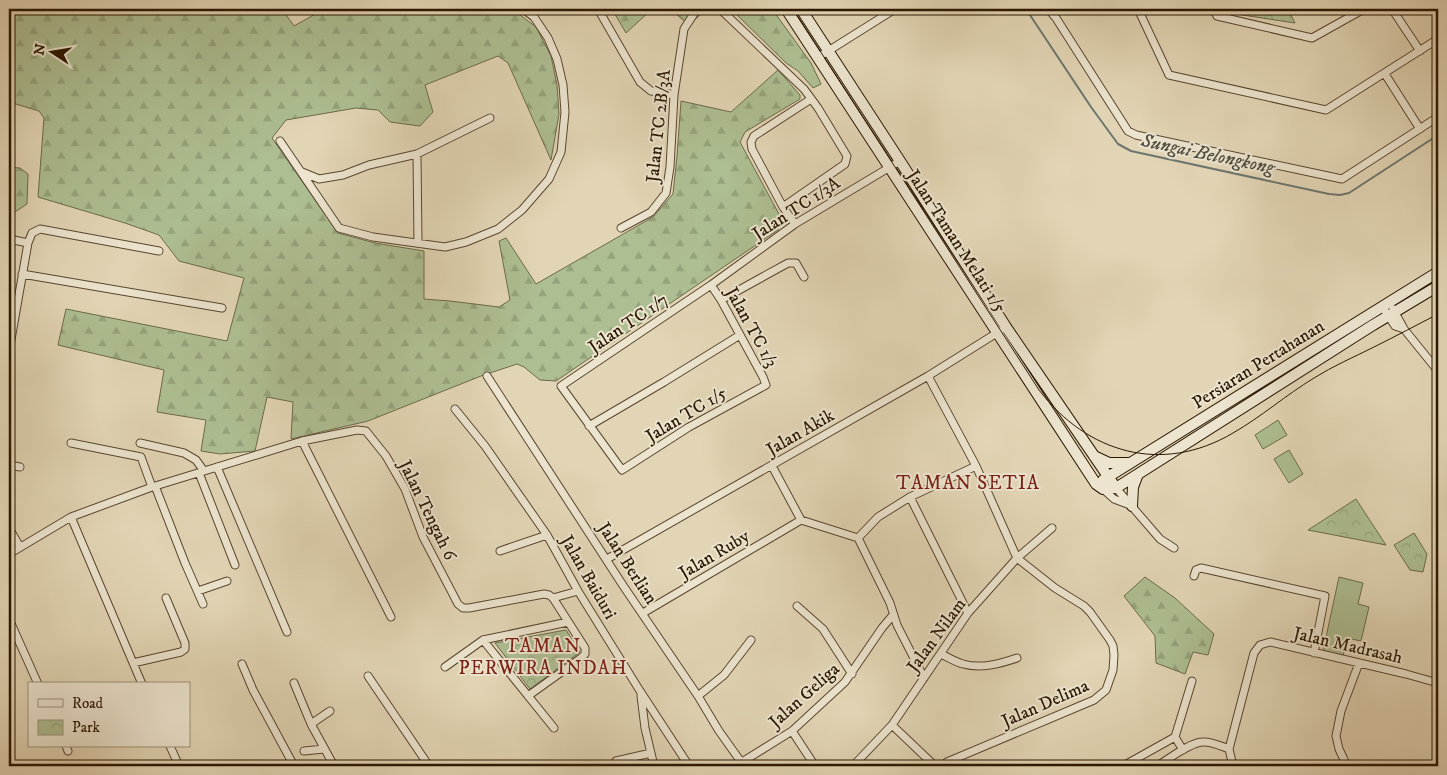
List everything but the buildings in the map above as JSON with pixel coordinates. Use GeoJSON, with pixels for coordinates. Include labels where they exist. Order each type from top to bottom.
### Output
{"type":"FeatureCollection","features":[{"type":"Feature","properties":{"kind":"main road","name":"Jalan Taman Melati 1/5"},"geometry":{"type":"LineString","coordinates":[[786,9],[889,167],[1002,330],[1116,488]]}},
{"type":"Feature","properties":{"kind":"main road","name":"Jalan Taman Melati 1/5"},"geometry":{"type":"LineString","coordinates":[[801,9],[900,161],[1099,487]]}},
{"type":"Feature","properties":{"kind":"main road","name":"Persiaran Pertahanan"},"geometry":{"type":"LineString","coordinates":[[1099,487],[1108,477],[1130,463],[1438,272]]}},
{"type":"Feature","properties":{"kind":"main road","name":"Persiaran Pertahanan"},"geometry":{"type":"LineString","coordinates":[[1099,487],[1116,488],[1438,286]]}},
{"type":"Feature","properties":{"kind":"main road"},"geometry":{"type":"LineString","coordinates":[[1093,455],[1109,463],[1130,463]]}},
{"type":"Feature","properties":{"kind":"main road"},"geometry":{"type":"LineString","coordinates":[[1132,506],[1133,487],[1138,474]]}},
{"type":"Feature","properties":{"kind":"street"},"geometry":{"type":"LineString","coordinates":[[280,141],[339,228],[373,238],[445,247],[466,242],[498,229],[522,210],[549,179],[561,152],[565,112],[563,85],[557,59],[548,38],[534,18],[523,9]]}},
{"type":"Feature","properties":{"kind":"street"},"geometry":{"type":"LineString","coordinates":[[598,9],[640,82],[651,91],[674,95]]}},
{"type":"Feature","properties":{"kind":"street","name":"Jalan TC 2B/3A"},"geometry":{"type":"LineString","coordinates":[[621,228],[651,212],[666,193],[670,167],[674,95],[684,29],[697,9]]}},
{"type":"Feature","properties":{"kind":"street"},"geometry":{"type":"LineString","coordinates":[[720,9],[804,89],[818,108],[847,156],[845,164],[783,207]]}},
{"type":"Feature","properties":{"kind":"street"},"geometry":{"type":"LineString","coordinates":[[817,58],[894,9]]}},
{"type":"Feature","properties":{"kind":"street"},"geometry":{"type":"LineString","coordinates":[[1048,9],[1056,18],[1128,131],[1136,135],[1342,179],[1438,117]]}},
{"type":"Feature","properties":{"kind":"street"},"geometry":{"type":"LineString","coordinates":[[1138,9],[1170,76],[1326,110],[1438,39]]}},
{"type":"Feature","properties":{"kind":"street"},"geometry":{"type":"LineString","coordinates":[[1213,9],[1217,16],[1312,38],[1364,9]]}},
{"type":"Feature","properties":{"kind":"street"},"geometry":{"type":"LineString","coordinates":[[1392,9],[1420,50]]}},
{"type":"Feature","properties":{"kind":"street"},"geometry":{"type":"LineString","coordinates":[[1385,74],[1420,129]]}},
{"type":"Feature","properties":{"kind":"street"},"geometry":{"type":"LineString","coordinates":[[795,224],[783,207],[752,149],[751,142],[754,136],[811,100]]}},
{"type":"Feature","properties":{"kind":"street"},"geometry":{"type":"LineString","coordinates":[[302,172],[318,179],[344,175],[369,165],[417,154],[490,118]]}},
{"type":"Feature","properties":{"kind":"street"},"geometry":{"type":"LineString","coordinates":[[417,154],[418,243]]}},
{"type":"Feature","properties":{"kind":"street","name":"Jalan TC 1/3A"},"geometry":{"type":"LineString","coordinates":[[711,285],[795,224],[900,161]]}},
{"type":"Feature","properties":{"kind":"street"},"geometry":{"type":"LineString","coordinates":[[9,351],[28,242],[32,233],[40,230],[159,251]]}},
{"type":"Feature","properties":{"kind":"street"},"geometry":{"type":"LineString","coordinates":[[9,240],[28,242]]}},
{"type":"Feature","properties":{"kind":"street"},"geometry":{"type":"LineString","coordinates":[[721,300],[788,263],[796,263],[804,277]]}},
{"type":"Feature","properties":{"kind":"street"},"geometry":{"type":"LineString","coordinates":[[22,274],[222,308]]}},
{"type":"Feature","properties":{"kind":"street","name":"Jalan TC 1/3"},"geometry":{"type":"LineString","coordinates":[[711,285],[721,300],[766,385]]}},
{"type":"Feature","properties":{"kind":"street","name":"Jalan TC 1/7"},"geometry":{"type":"LineString","coordinates":[[589,426],[561,386],[711,285]]}},
{"type":"Feature","properties":{"kind":"street"},"geometry":{"type":"LineString","coordinates":[[9,294],[18,295]]}},
{"type":"Feature","properties":{"kind":"street"},"geometry":{"type":"LineString","coordinates":[[1385,304],[1438,371]]}},
{"type":"Feature","properties":{"kind":"street","name":"Jalan Akik"},"geometry":{"type":"LineString","coordinates":[[607,559],[772,466],[881,401],[928,376],[1002,330]]}},
{"type":"Feature","properties":{"kind":"street"},"geometry":{"type":"LineString","coordinates":[[589,426],[740,335]]}},
{"type":"Feature","properties":{"kind":"street","name":"Jalan Berlian"},"geometry":{"type":"LineString","coordinates":[[487,376],[698,696],[719,731],[743,764]]}},
{"type":"Feature","properties":{"kind":"street"},"geometry":{"type":"LineString","coordinates":[[928,376],[976,466],[1017,558]]}},
{"type":"Feature","properties":{"kind":"street","name":"Jalan TC 1/5"},"geometry":{"type":"LineString","coordinates":[[589,426],[622,470],[689,427],[766,385]]}},
{"type":"Feature","properties":{"kind":"street","name":"Jalan Baiduri"},"geometry":{"type":"LineString","coordinates":[[455,408],[485,446],[547,535],[578,591],[688,766]]}},
{"type":"Feature","properties":{"kind":"street","name":"Jalan Tengah 6"},"geometry":{"type":"LineString","coordinates":[[9,554],[71,517],[154,487],[302,441],[357,430],[366,431],[386,456],[405,490],[423,537],[458,604],[462,608],[544,594],[549,594],[553,598]]}},
{"type":"Feature","properties":{"kind":"street"},"geometry":{"type":"LineString","coordinates":[[302,441],[391,617]]}},
{"type":"Feature","properties":{"kind":"street"},"geometry":{"type":"LineString","coordinates":[[71,443],[141,457],[203,604]]}},
{"type":"Feature","properties":{"kind":"street"},"geometry":{"type":"LineString","coordinates":[[140,443],[184,453],[196,460],[235,565]]}},
{"type":"Feature","properties":{"kind":"street"},"geometry":{"type":"LineString","coordinates":[[9,465],[20,467]]}},
{"type":"Feature","properties":{"kind":"street"},"geometry":{"type":"LineString","coordinates":[[772,466],[800,520],[858,538],[924,678]]}},
{"type":"Feature","properties":{"kind":"street"},"geometry":{"type":"LineString","coordinates":[[858,538],[878,517],[910,497],[976,466]]}},
{"type":"Feature","properties":{"kind":"street"},"geometry":{"type":"LineString","coordinates":[[217,467],[287,632]]}},
{"type":"Feature","properties":{"kind":"street"},"geometry":{"type":"LineString","coordinates":[[1099,487],[1114,500],[1132,506]]}},
{"type":"Feature","properties":{"kind":"street"},"geometry":{"type":"LineString","coordinates":[[1116,488],[1160,539],[1174,548]]}},
{"type":"Feature","properties":{"kind":"street"},"geometry":{"type":"LineString","coordinates":[[910,497],[968,613]]}},
{"type":"Feature","properties":{"kind":"street"},"geometry":{"type":"LineString","coordinates":[[71,517],[141,682]]}},
{"type":"Feature","properties":{"kind":"street","name":"Jalan Ruby"},"geometry":{"type":"LineString","coordinates":[[643,613],[800,520]]}},
{"type":"Feature","properties":{"kind":"street"},"geometry":{"type":"LineString","coordinates":[[9,528],[20,547]]}},
{"type":"Feature","properties":{"kind":"street","name":"Jalan Nilam"},"geometry":{"type":"LineString","coordinates":[[853,766],[892,725],[968,613],[1017,558],[1052,528]]}},
{"type":"Feature","properties":{"kind":"street"},"geometry":{"type":"LineString","coordinates":[[500,551],[547,535]]}},
{"type":"Feature","properties":{"kind":"street","name":"Jalan Delima"},"geometry":{"type":"LineString","coordinates":[[942,766],[947,762],[1094,700],[1106,690],[1113,670],[1113,646],[1110,640],[1084,606],[1055,588],[1017,558]]}},
{"type":"Feature","properties":{"kind":"street"},"geometry":{"type":"LineString","coordinates":[[1194,576],[1196,570],[1201,568],[1325,596],[1314,652]]}},
{"type":"Feature","properties":{"kind":"street"},"geometry":{"type":"LineString","coordinates":[[198,591],[227,581]]}},
{"type":"Feature","properties":{"kind":"street"},"geometry":{"type":"LineString","coordinates":[[528,696],[585,654],[584,648],[553,598],[578,591]]}},
{"type":"Feature","properties":{"kind":"street"},"geometry":{"type":"LineString","coordinates":[[133,663],[181,652],[185,649],[185,643],[166,598]]}},
{"type":"Feature","properties":{"kind":"street"},"geometry":{"type":"LineString","coordinates":[[797,606],[823,629],[852,674]]}},
{"type":"Feature","properties":{"kind":"street","name":"Jalan Geliga"},"geometry":{"type":"LineString","coordinates":[[743,764],[792,731],[845,682],[893,615]]}},
{"type":"Feature","properties":{"kind":"street"},"geometry":{"type":"LineString","coordinates":[[9,619],[37,682]]}},
{"type":"Feature","properties":{"kind":"street"},"geometry":{"type":"LineString","coordinates":[[445,667],[483,640],[568,622]]}},
{"type":"Feature","properties":{"kind":"street"},"geometry":{"type":"LineString","coordinates":[[483,640],[554,728]]}},
{"type":"Feature","properties":{"kind":"street"},"geometry":{"type":"LineString","coordinates":[[698,696],[724,675],[751,640]]}},
{"type":"Feature","properties":{"kind":"street","name":"Jalan Madrasah"},"geometry":{"type":"LineString","coordinates":[[1229,749],[1254,653],[1260,645],[1270,642],[1438,683]]}},
{"type":"Feature","properties":{"kind":"street"},"geometry":{"type":"LineString","coordinates":[[941,654],[962,664],[975,666],[991,666],[1017,658]]}},
{"type":"Feature","properties":{"kind":"street"},"geometry":{"type":"LineString","coordinates":[[1355,766],[1347,765],[1336,736],[1341,711],[1360,663]]}},
{"type":"Feature","properties":{"kind":"street"},"geometry":{"type":"LineString","coordinates":[[242,664],[253,690],[294,766]]}},
{"type":"Feature","properties":{"kind":"street"},"geometry":{"type":"LineString","coordinates":[[368,676],[429,766]]}},
{"type":"Feature","properties":{"kind":"street"},"geometry":{"type":"LineString","coordinates":[[1123,766],[1175,737],[1192,681]]}},
{"type":"Feature","properties":{"kind":"street"},"geometry":{"type":"LineString","coordinates":[[294,683],[311,724],[334,766]]}},
{"type":"Feature","properties":{"kind":"street"},"geometry":{"type":"LineString","coordinates":[[640,691],[654,766]]}},
{"type":"Feature","properties":{"kind":"street"},"geometry":{"type":"LineString","coordinates":[[311,724],[330,711]]}},
{"type":"Feature","properties":{"kind":"street"},"geometry":{"type":"LineString","coordinates":[[892,725],[935,766]]}},
{"type":"Feature","properties":{"kind":"street"},"geometry":{"type":"LineString","coordinates":[[792,731],[815,766]]}},
{"type":"Feature","properties":{"kind":"street"},"geometry":{"type":"LineString","coordinates":[[1175,737],[1183,750]]}},
{"type":"Feature","properties":{"kind":"street"},"geometry":{"type":"LineString","coordinates":[[1157,766],[1193,744],[1209,742],[1229,749],[1233,766]]}},
{"type":"Feature","properties":{"kind":"street"},"geometry":{"type":"LineString","coordinates":[[171,748],[179,766]]}},
{"type":"Feature","properties":{"kind":"street"},"geometry":{"type":"LineString","coordinates":[[304,751],[324,749]]}},
{"type":"Feature","properties":{"kind":"street"},"geometry":{"type":"LineString","coordinates":[[616,766],[616,761],[651,753]]}},
{"type":"Feature","properties":{"kind":"green space"},"geometry":{"type":"Polygon","coordinates":[[[9,9],[282,9],[294,26],[324,9],[512,9],[536,27],[551,56],[557,85],[559,114],[551,160],[508,63],[498,56],[425,85],[433,112],[420,126],[390,122],[378,110],[356,108],[286,120],[272,138],[338,233],[375,243],[424,251],[424,299],[499,307],[510,300],[499,241],[506,238],[536,284],[653,217],[673,194],[681,101],[731,112],[778,70],[800,95],[800,99],[745,132],[740,142],[780,216],[778,230],[556,381],[540,380],[524,367],[517,364],[481,376],[368,421],[291,439],[293,402],[267,397],[255,451],[220,454],[201,451],[206,420],[157,412],[164,370],[58,345],[66,309],[227,341],[244,278],[179,261],[159,235],[38,197],[44,118],[39,111],[9,102],[9,9]]]}},
{"type":"Feature","properties":{"kind":"green space"},"geometry":{"type":"Polygon","coordinates":[[[612,9],[648,9],[650,11],[626,33],[612,9]]]}},
{"type":"Feature","properties":{"kind":"green space"},"geometry":{"type":"Polygon","coordinates":[[[670,9],[704,9],[698,17],[688,24],[670,9]]]}},
{"type":"Feature","properties":{"kind":"green space"},"geometry":{"type":"Polygon","coordinates":[[[731,9],[772,9],[811,63],[821,84],[813,88],[798,71],[786,63],[731,9]]]}},
{"type":"Feature","properties":{"kind":"green space"},"geometry":{"type":"Polygon","coordinates":[[[1233,9],[1288,9],[1295,23],[1236,14],[1233,9]]]}},
{"type":"Feature","properties":{"kind":"green space"},"geometry":{"type":"Polygon","coordinates":[[[9,167],[20,168],[28,174],[27,204],[15,212],[9,211],[9,167]]]}},
{"type":"Feature","properties":{"kind":"green space"},"geometry":{"type":"Polygon","coordinates":[[[1278,420],[1287,435],[1263,449],[1255,435],[1278,420]]]}},
{"type":"Feature","properties":{"kind":"green space"},"geometry":{"type":"Polygon","coordinates":[[[1289,450],[1303,474],[1289,483],[1274,459],[1289,450]]]}},
{"type":"Feature","properties":{"kind":"green space"},"geometry":{"type":"Polygon","coordinates":[[[1356,499],[1386,545],[1308,530],[1356,499]]]}},
{"type":"Feature","properties":{"kind":"green space"},"geometry":{"type":"Polygon","coordinates":[[[1414,533],[1427,554],[1423,572],[1410,570],[1394,545],[1414,533]]]}},
{"type":"Feature","properties":{"kind":"green space"},"geometry":{"type":"Polygon","coordinates":[[[1145,577],[1175,598],[1214,634],[1208,655],[1193,652],[1185,674],[1156,663],[1155,636],[1124,596],[1145,577]]]}},
{"type":"Feature","properties":{"kind":"green space"},"geometry":{"type":"Polygon","coordinates":[[[1339,577],[1363,583],[1358,604],[1369,607],[1361,641],[1347,638],[1343,656],[1323,651],[1339,577]]]}},
{"type":"Feature","properties":{"kind":"green space"},"geometry":{"type":"Polygon","coordinates":[[[566,630],[580,652],[530,689],[495,643],[566,630]]]}},
{"type":"Feature","properties":{"kind":"waterway","name":"Sungai Belongkong"},"geometry":{"type":"LineString","coordinates":[[1026,9],[1118,144],[1131,151],[1340,195],[1349,193],[1438,135]]}},
{"type":"Feature","properties":{"kind":"tram line"},"geometry":{"type":"LineString","coordinates":[[793,9],[1039,390],[1058,412],[1080,429],[1103,442],[1127,451],[1153,454],[1179,453],[1206,446],[1243,427],[1321,374],[1438,314]]}},
{"type":"Feature","properties":{"kind":"district","name":"TAMAN SETIA"},"geometry":{"type":"Point","coordinates":[968,482]}},
{"type":"Feature","properties":{"kind":"district","name":"TAMAN PERWIRA INDAH"},"geometry":{"type":"Point","coordinates":[543,656]}}]}
